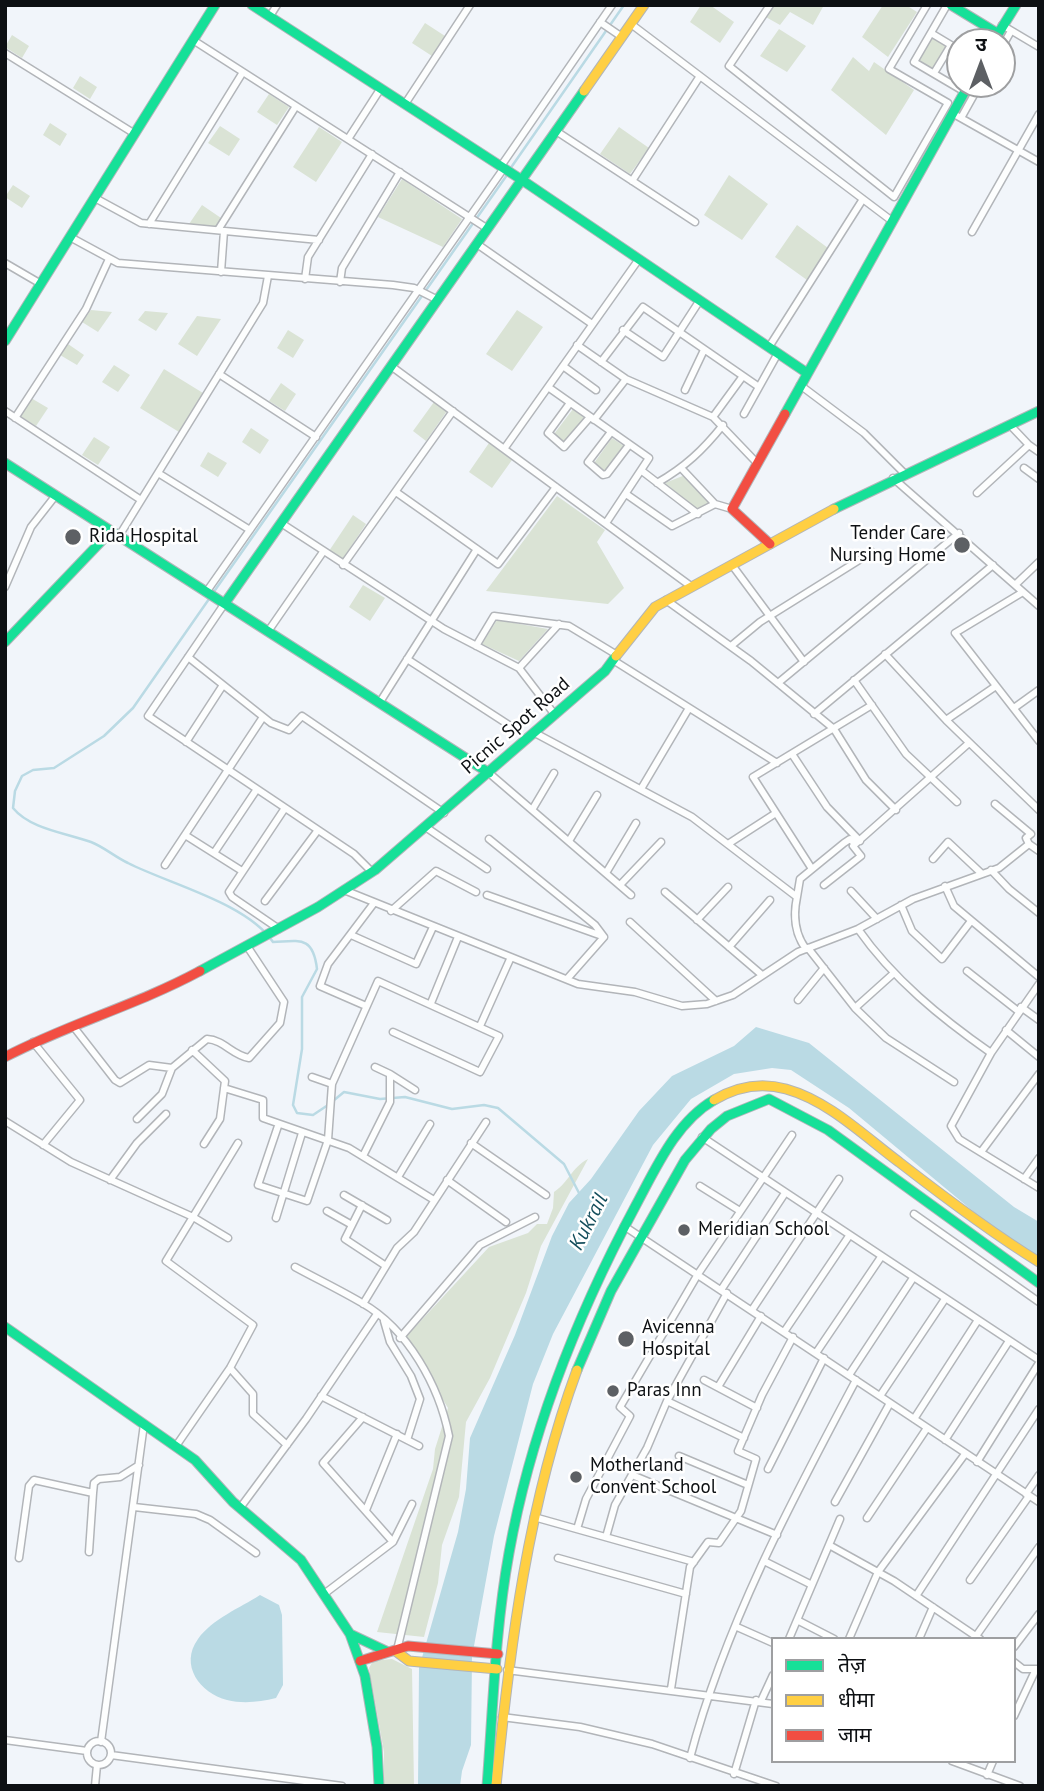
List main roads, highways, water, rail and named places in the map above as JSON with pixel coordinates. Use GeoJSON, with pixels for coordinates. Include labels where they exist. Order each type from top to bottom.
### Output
{"type":"FeatureCollection","features":[{"type":"Feature","properties":{"kind":"water","name":"Kukrail"},"geometry":{"type":"Polygon","coordinates":[[[756,1027],[809,1043],[1014,1207],[1039,1222],[1039,1257],[992,1227],[849,1108],[791,1070],[772,1068],[734,1074],[691,1099],[653,1145],[553,1334],[533,1384],[494,1536],[472,1657],[471,1745],[460,1786],[418,1786],[419,1668],[458,1532],[466,1489],[470,1438],[515,1335],[552,1236],[569,1203],[591,1179],[639,1111],[672,1076],[734,1046],[756,1027]]]}},
{"type":"Feature","properties":{"kind":"water"},"geometry":{"type":"Polygon","coordinates":[[[260,1595],[279,1605],[282,1615],[283,1685],[276,1698],[252,1702],[227,1700],[208,1691],[195,1677],[191,1659],[193,1649],[198,1639],[211,1626],[260,1595]]]}},
{"type":"Feature","properties":{"kind":"waterway"},"geometry":{"type":"LineString","coordinates":[[510,169],[624,5]]}},
{"type":"Feature","properties":{"kind":"waterway"},"geometry":{"type":"LineString","coordinates":[[213,593],[507,175]]}},
{"type":"Feature","properties":{"kind":"waterway"},"geometry":{"type":"LineString","coordinates":[[209,599],[133,708],[104,736],[54,768],[33,770],[22,776],[15,791],[13,808],[39,826],[91,842],[145,871],[227,905],[261,928],[273,942],[297,941],[308,945],[317,969],[302,997],[302,1049],[293,1105],[297,1113],[313,1115],[328,1105]]}},
{"type":"Feature","properties":{"kind":"waterway","name":"Kukrail"},"geometry":{"type":"LineString","coordinates":[[333,1101],[344,1092],[380,1099],[405,1097],[452,1109],[484,1105],[498,1108],[564,1164],[579,1193]]}},
{"type":"Feature","properties":{"kind":"place","name":"Rida Hospital"},"geometry":{"type":"Point","coordinates":[73,537]}},
{"type":"Feature","properties":{"kind":"place","name":"Tender Care Nursing Home"},"geometry":{"type":"Point","coordinates":[962,545]}},
{"type":"Feature","properties":{"kind":"place","name":"Meridian School"},"geometry":{"type":"Point","coordinates":[684,1230]}},
{"type":"Feature","properties":{"kind":"place","name":"Avicenna Hospital"},"geometry":{"type":"Point","coordinates":[626,1339]}},
{"type":"Feature","properties":{"kind":"place","name":"Paras Inn"},"geometry":{"type":"Point","coordinates":[613,1391]}},
{"type":"Feature","properties":{"kind":"place","name":"Motherland Convent School"},"geometry":{"type":"Point","coordinates":[576,1477]}}]}
